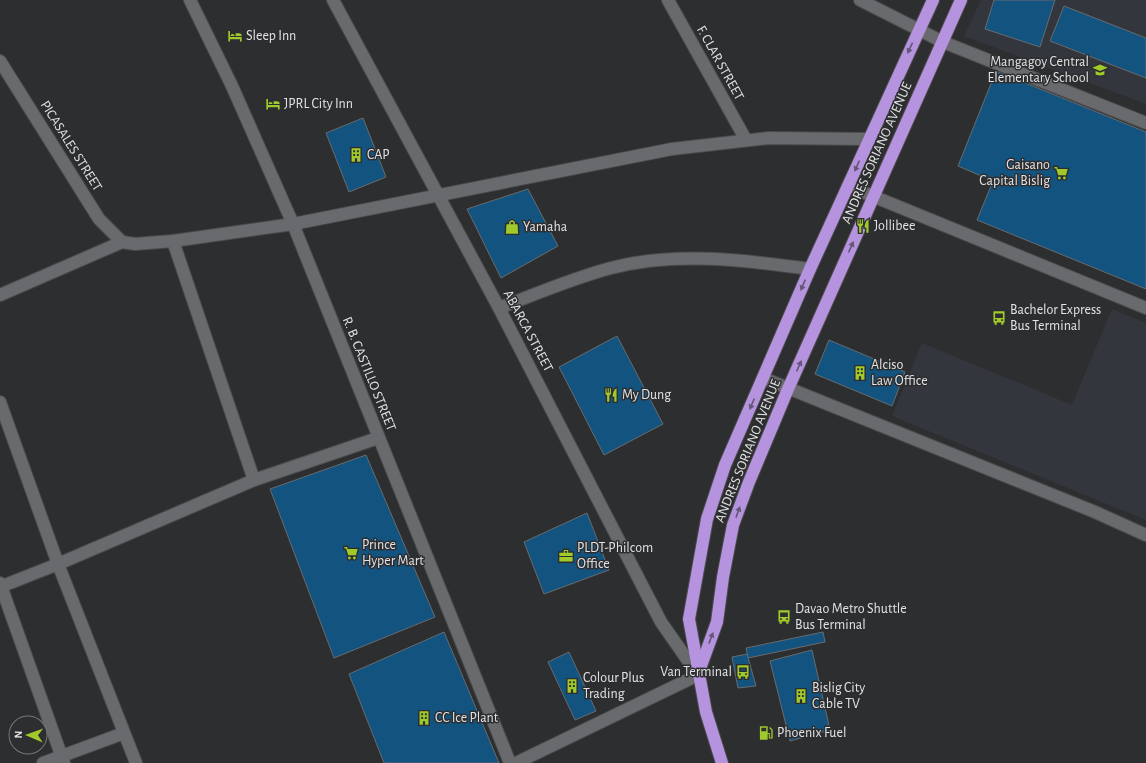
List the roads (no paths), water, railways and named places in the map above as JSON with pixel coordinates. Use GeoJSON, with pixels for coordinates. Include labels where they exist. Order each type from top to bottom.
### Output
{"type":"FeatureCollection","features":[{"type":"Feature","properties":{"kind":"highway","name":"ANDRES SORIANO AVENUE"},"geometry":{"type":"LineString","coordinates":[[698,675],[689,619],[707,519],[725,466],[810,269],[933,0]]}},
{"type":"Feature","properties":{"kind":"highway","name":"ANDRES SORIANO AVENUE"},"geometry":{"type":"LineString","coordinates":[[698,675],[717,622],[723,577],[734,525],[749,482],[788,389],[961,0]]}},
{"type":"Feature","properties":{"kind":"highway"},"geometry":{"type":"LineString","coordinates":[[698,675],[706,712],[722,763]]}},
{"type":"Feature","properties":{"kind":"street","name":"R. B. CASTILLO STREET"},"geometry":{"type":"LineString","coordinates":[[190,0],[232,86],[293,224],[510,763]]}},
{"type":"Feature","properties":{"kind":"street","name":"ABARCA STREET"},"geometry":{"type":"LineString","coordinates":[[333,0],[437,196],[499,308],[661,622],[698,675]]}},
{"type":"Feature","properties":{"kind":"street","name":"F. CLAR STREET"},"geometry":{"type":"LineString","coordinates":[[668,0],[746,140]]}},
{"type":"Feature","properties":{"kind":"street"},"geometry":{"type":"LineString","coordinates":[[860,0],[943,42],[1146,123]]}},
{"type":"Feature","properties":{"kind":"street","name":"PICASALES STREET"},"geometry":{"type":"LineString","coordinates":[[0,62],[99,219],[122,242]]}},
{"type":"Feature","properties":{"kind":"street"},"geometry":{"type":"LineString","coordinates":[[0,295],[122,242],[135,244],[173,241],[293,224],[645,153],[746,140],[792,137],[869,139]]}},
{"type":"Feature","properties":{"kind":"street"},"geometry":{"type":"LineString","coordinates":[[848,186],[1146,308]]}},
{"type":"Feature","properties":{"kind":"street"},"geometry":{"type":"LineString","coordinates":[[173,241],[254,480]]}},
{"type":"Feature","properties":{"kind":"street"},"geometry":{"type":"LineString","coordinates":[[499,308],[610,268],[650,261],[722,259],[810,269]]}},
{"type":"Feature","properties":{"kind":"street"},"geometry":{"type":"LineString","coordinates":[[763,378],[1095,512],[1146,535]]}},
{"type":"Feature","properties":{"kind":"street"},"geometry":{"type":"LineString","coordinates":[[0,402],[58,564],[136,763]]}},
{"type":"Feature","properties":{"kind":"street"},"geometry":{"type":"LineString","coordinates":[[62,759],[0,585],[58,564],[254,480],[378,438]]}},
{"type":"Feature","properties":{"kind":"street"},"geometry":{"type":"LineString","coordinates":[[516,763],[698,675]]}},
{"type":"Feature","properties":{"kind":"street"},"geometry":{"type":"LineString","coordinates":[[43,763],[62,759],[124,733]]}},
{"type":"Feature","properties":{"kind":"place","name":"Sleep Inn"},"geometry":{"type":"Point","coordinates":[235,36]}},
{"type":"Feature","properties":{"kind":"place","name":"Mangagoy Central Elementary School"},"geometry":{"type":"Point","coordinates":[1100,70]}},
{"type":"Feature","properties":{"kind":"place","name":"JPRL City Inn"},"geometry":{"type":"Point","coordinates":[273,104]}},
{"type":"Feature","properties":{"kind":"place","name":"CAP"},"geometry":{"type":"Point","coordinates":[356,155]}},
{"type":"Feature","properties":{"kind":"place","name":"Gaisano Capital Bislig"},"geometry":{"type":"Point","coordinates":[1061,173]}},
{"type":"Feature","properties":{"kind":"place","name":"Jollibee"},"geometry":{"type":"Point","coordinates":[863,226]}},
{"type":"Feature","properties":{"kind":"place","name":"Yamaha"},"geometry":{"type":"Point","coordinates":[512,227]}},
{"type":"Feature","properties":{"kind":"place","name":"Bachelor Express Bus Terminal"},"geometry":{"type":"Point","coordinates":[999,318]}},
{"type":"Feature","properties":{"kind":"place","name":"Alciso Law Office"},"geometry":{"type":"Point","coordinates":[860,373]}},
{"type":"Feature","properties":{"kind":"place","name":"My Dung"},"geometry":{"type":"Point","coordinates":[611,395]}},
{"type":"Feature","properties":{"kind":"place","name":"Prince Hyper Mart"},"geometry":{"type":"Point","coordinates":[351,553]}},
{"type":"Feature","properties":{"kind":"place","name":"PLDT-Philcom Office"},"geometry":{"type":"Point","coordinates":[566,556]}},
{"type":"Feature","properties":{"kind":"place","name":"Davao Metro Shuttle Bus Terminal"},"geometry":{"type":"Point","coordinates":[784,617]}},
{"type":"Feature","properties":{"kind":"place","name":"Van Terminal"},"geometry":{"type":"Point","coordinates":[743,672]}},
{"type":"Feature","properties":{"kind":"place","name":"Colour Plus Trading"},"geometry":{"type":"Point","coordinates":[572,686]}},
{"type":"Feature","properties":{"kind":"place","name":"Bislig City Cable TV"},"geometry":{"type":"Point","coordinates":[801,696]}},
{"type":"Feature","properties":{"kind":"place","name":"CC Ice Plant"},"geometry":{"type":"Point","coordinates":[424,718]}},
{"type":"Feature","properties":{"kind":"place","name":"Phoenix Fuel"},"geometry":{"type":"Point","coordinates":[766,733]}}]}
